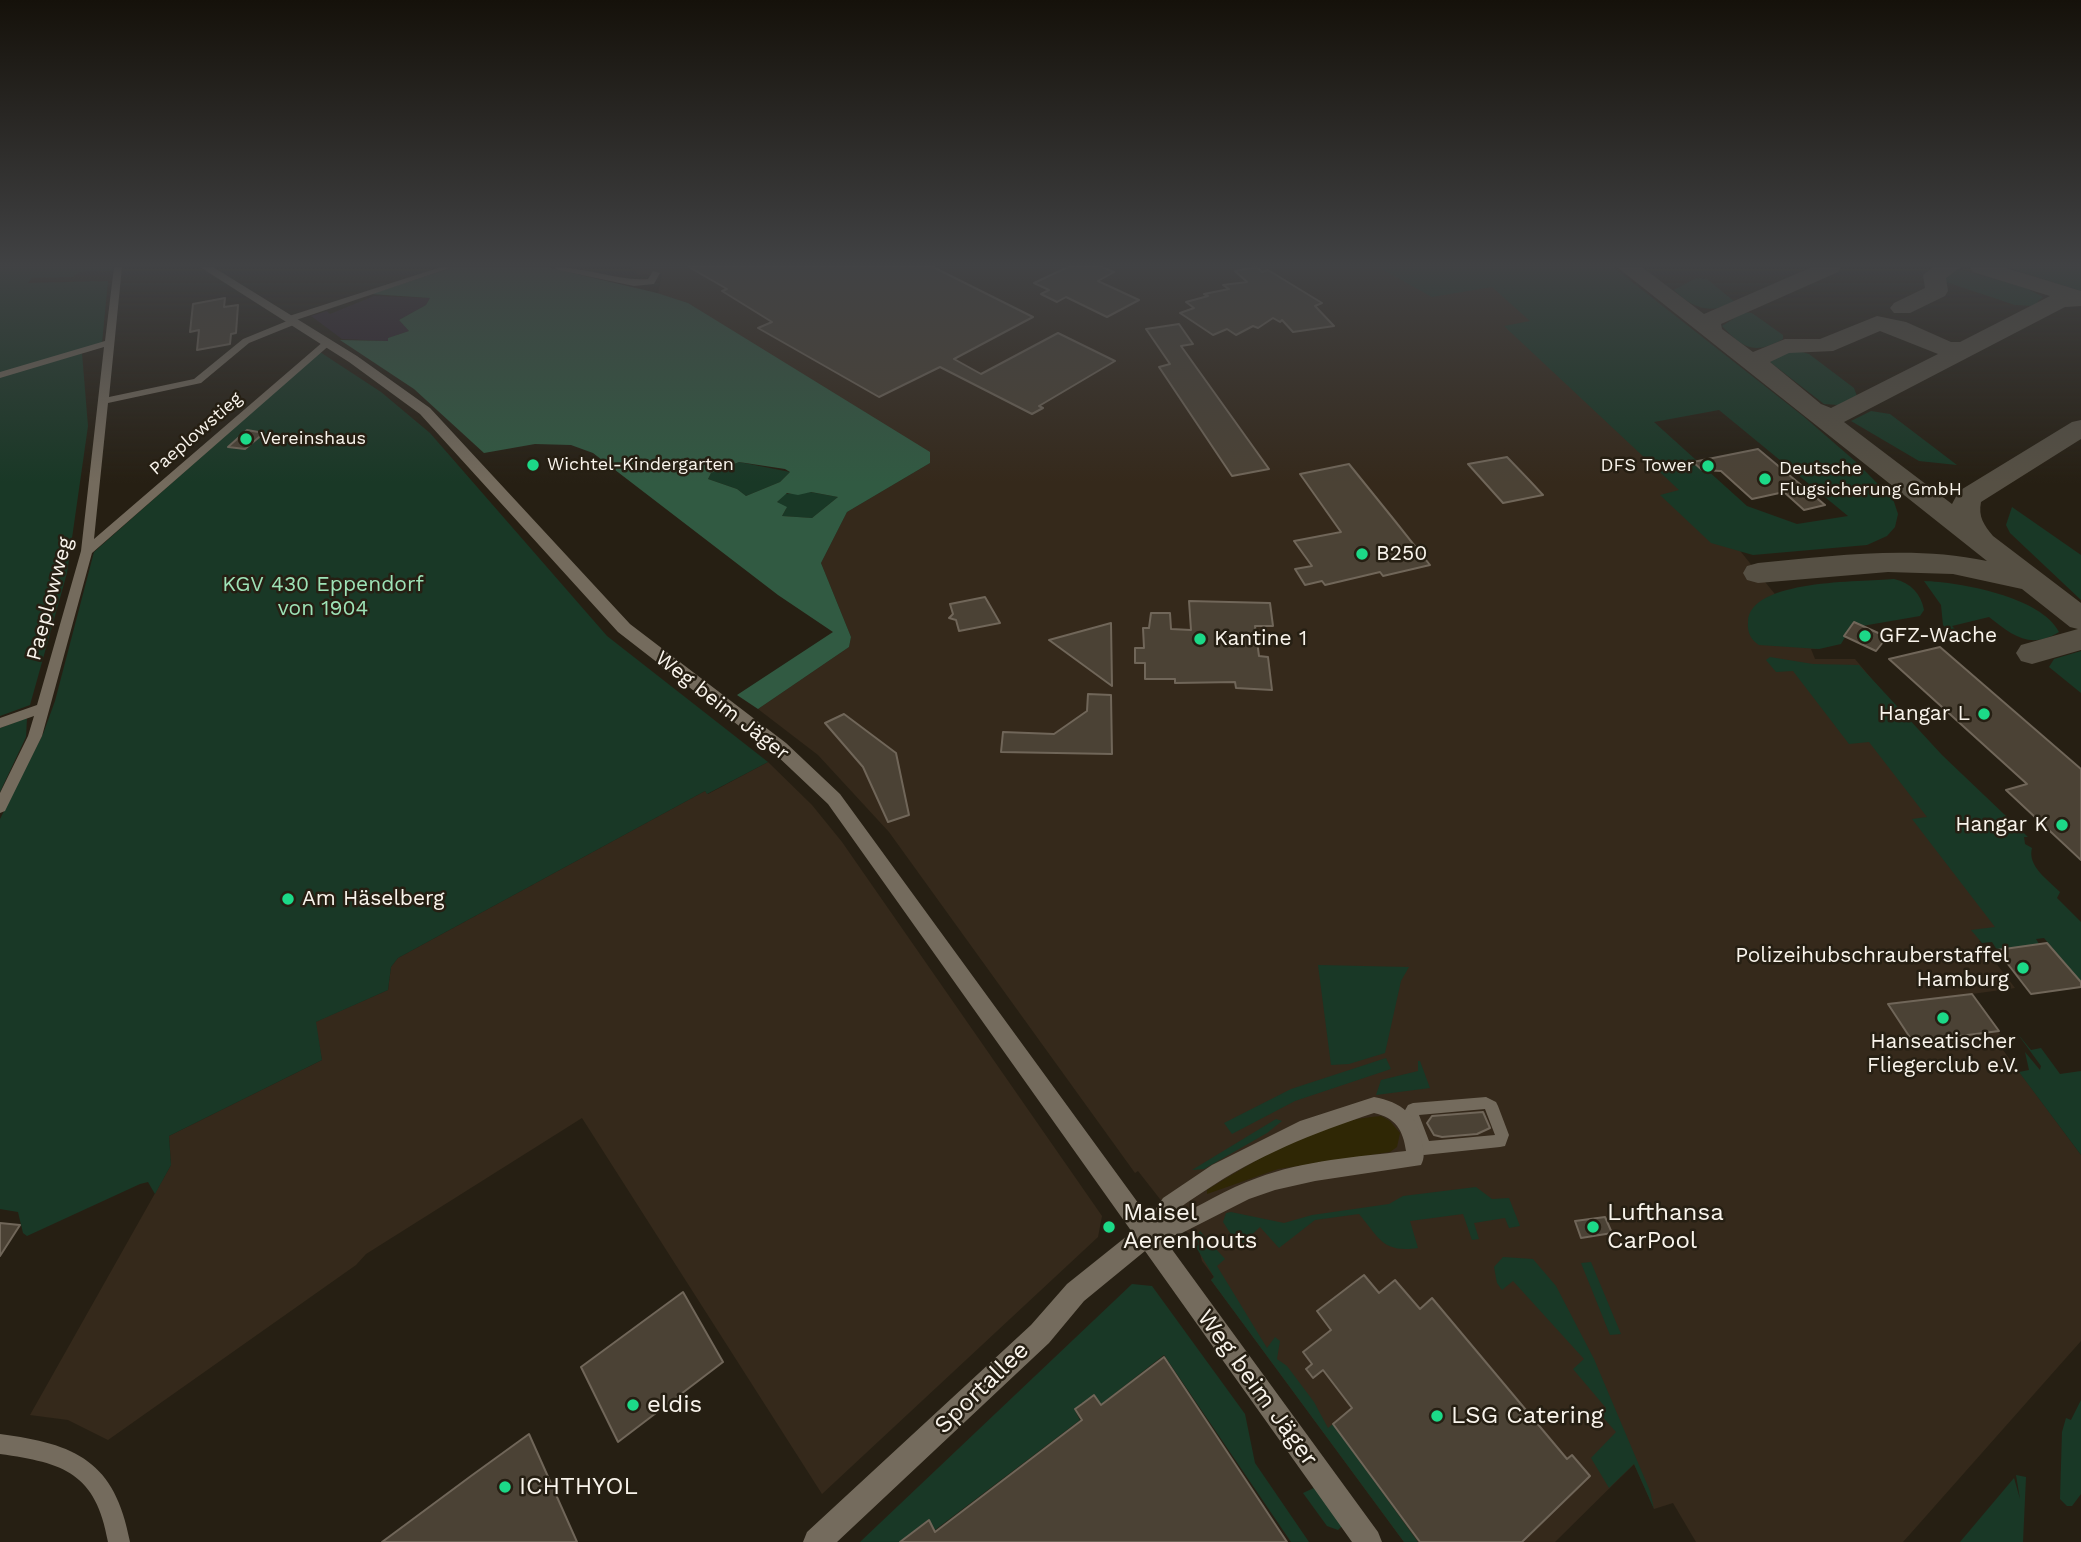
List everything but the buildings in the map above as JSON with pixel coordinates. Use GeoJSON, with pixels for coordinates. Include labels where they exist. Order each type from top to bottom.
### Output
{"type":"FeatureCollection","features":[{"type":"Feature","properties":{"kind":"street","name":"Paeplowweg"},"geometry":{"type":"LineString","coordinates":[[0,807],[35,736],[87,551],[109,339]]}},
{"type":"Feature","properties":{"kind":"street"},"geometry":{"type":"LineString","coordinates":[[103,401],[197,382],[250,339]]}},
{"type":"Feature","properties":{"kind":"street","name":"Weg beim Jäger"},"geometry":{"type":"LineString","coordinates":[[321,339],[425,411],[624,628],[780,748],[834,799],[1368,1542]]}},
{"type":"Feature","properties":{"kind":"street"},"geometry":{"type":"LineString","coordinates":[[0,375],[108,343]]}},
{"type":"Feature","properties":{"kind":"street","name":"Paeplowstieg"},"geometry":{"type":"LineString","coordinates":[[87,551],[327,343]]}},
{"type":"Feature","properties":{"kind":"street"},"geometry":{"type":"LineString","coordinates":[[0,723],[43,708]]}},
{"type":"Feature","properties":{"kind":"street"},"geometry":{"type":"LineString","coordinates":[[1486,1103],[1491,1106],[1502,1135],[1500,1141],[1431,1150],[1424,1148],[1421,1133],[1411,1112],[1413,1109],[1486,1103]]}},
{"type":"Feature","properties":{"kind":"street"},"geometry":{"type":"LineString","coordinates":[[1374,1105],[1398,1112],[1410,1125],[1415,1159],[1280,1179],[1231,1198],[1166,1231],[1147,1235],[1163,1209],[1188,1191],[1219,1171],[1296,1131],[1374,1105]]}},
{"type":"Feature","properties":{"kind":"street","name":"Sportallee"},"geometry":{"type":"LineString","coordinates":[[817,1542],[1040,1334],[1049,1320],[1109,1264],[1147,1235]]}},
{"type":"Feature","properties":{"kind":"street"},"geometry":{"type":"LineString","coordinates":[[0,1444],[56,1453],[81,1466],[97,1482],[110,1505],[120,1542]]}},
{"type":"Feature","properties":{"kind":"shaded area"},"geometry":{"type":"Polygon","coordinates":[[[342,339],[388,339],[388,341],[342,339]]]}},
{"type":"Feature","properties":{"kind":"shaded area"},"geometry":{"type":"Polygon","coordinates":[[[742,339],[1553,339],[1733,542],[1819,649],[1811,649],[1815,659],[1855,659],[2008,842],[2046,933],[1979,941],[2015,988],[1972,994],[2007,1044],[2000,1046],[2081,1155],[2081,1341],[1903,1542],[1696,1542],[1673,1503],[1654,1509],[1634,1464],[1555,1542],[1404,1542],[1211,1280],[1214,1277],[1202,1261],[1196,1238],[1185,1231],[1138,1171],[1135,1173],[889,832],[818,755],[758,709],[849,647],[851,637],[821,563],[847,512],[930,463],[742,339]]]}},
{"type":"Feature","properties":{"kind":"shaded area"},"geometry":{"type":"Polygon","coordinates":[[[768,762],[812,805],[842,842],[1102,1216],[1098,1237],[822,1494],[582,1118],[366,1254],[356,1265],[108,1440],[68,1420],[30,1415],[171,1165],[169,1136],[322,1060],[315,1022],[388,990],[391,967],[398,958],[705,791],[708,794],[768,762]]]}},
{"type":"Feature","properties":{"kind":"green space"},"geometry":{"type":"Polygon","coordinates":[[[0,339],[102,339],[102,343],[0,373],[0,339]]]}},
{"type":"Feature","properties":{"kind":"green space"},"geometry":{"type":"Polygon","coordinates":[[[746,339],[930,452],[930,463],[847,512],[821,563],[851,637],[849,647],[758,709],[737,695],[833,632],[778,595],[593,453],[571,445],[535,444],[484,453],[414,389],[340,340],[746,339]],[[739,462],[711,473],[708,479],[737,489],[746,496],[780,482],[790,472],[739,462]],[[811,492],[798,495],[787,493],[777,502],[787,507],[782,516],[812,518],[838,497],[811,492]]]}},
{"type":"Feature","properties":{"kind":"green space"},"geometry":{"type":"Polygon","coordinates":[[[1518,339],[1705,339],[1803,416],[1855,461],[1893,499],[1898,514],[1895,527],[1887,536],[1867,545],[1753,555],[1711,543],[1660,495],[1679,490],[1518,339]],[[1719,410],[1654,422],[1747,506],[1797,524],[1848,516],[1719,410]]]}},
{"type":"Feature","properties":{"kind":"green space"},"geometry":{"type":"Polygon","coordinates":[[[1736,339],[1783,339],[1757,348],[1736,339]]]}},
{"type":"Feature","properties":{"kind":"green space"},"geometry":{"type":"Polygon","coordinates":[[[1792,349],[1809,354],[1854,388],[1857,396],[1838,405],[1824,404],[1770,362],[1792,349]]]}},
{"type":"Feature","properties":{"kind":"green space","name":"KGV 430 Eppendorf von 1904"},"geometry":{"type":"Polygon","coordinates":[[[320,352],[381,392],[430,433],[607,636],[768,762],[707,794],[705,791],[398,958],[391,967],[388,990],[316,1022],[322,1060],[169,1136],[171,1165],[155,1194],[148,1182],[140,1184],[27,1236],[23,1233],[18,1212],[0,1209],[0,819],[43,734],[55,701],[94,552],[320,352]]]}},
{"type":"Feature","properties":{"kind":"green space"},"geometry":{"type":"Polygon","coordinates":[[[82,353],[88,426],[67,573],[30,705],[0,716],[0,377],[82,353]]]}},
{"type":"Feature","properties":{"kind":"green space"},"geometry":{"type":"Polygon","coordinates":[[[1871,411],[1890,414],[1957,465],[1919,461],[1851,421],[1871,411]]]}},
{"type":"Feature","properties":{"kind":"green space"},"geometry":{"type":"Polygon","coordinates":[[[739,462],[790,472],[780,482],[746,496],[737,489],[708,479],[711,473],[739,462]]]}},
{"type":"Feature","properties":{"kind":"green space"},"geometry":{"type":"Polygon","coordinates":[[[810,492],[838,497],[812,518],[782,516],[786,509],[777,502],[785,494],[810,492]]]}},
{"type":"Feature","properties":{"kind":"green space"},"geometry":{"type":"Polygon","coordinates":[[[2012,507],[2081,555],[2081,600],[2010,533],[2006,525],[2012,507]]]}},
{"type":"Feature","properties":{"kind":"green space"},"geometry":{"type":"Polygon","coordinates":[[[1894,579],[1910,586],[1918,594],[1924,610],[1920,616],[1862,626],[1854,622],[1841,644],[1819,649],[1759,645],[1749,632],[1748,622],[1753,608],[1786,590],[1834,583],[1894,579]]]}},
{"type":"Feature","properties":{"kind":"green space"},"geometry":{"type":"Polygon","coordinates":[[[1924,581],[1978,588],[2018,601],[2036,609],[2050,620],[2059,632],[2039,640],[2030,640],[2014,634],[1989,617],[1952,626],[1961,635],[1961,641],[1958,642],[1943,625],[1941,605],[1924,581]]]}},
{"type":"Feature","properties":{"kind":"green space"},"geometry":{"type":"Polygon","coordinates":[[[2081,651],[2081,693],[2049,667],[2054,659],[2081,651]]]}},
{"type":"Feature","properties":{"kind":"green space"},"geometry":{"type":"Polygon","coordinates":[[[1770,657],[1813,664],[1859,665],[1942,755],[2028,837],[2024,837],[2025,844],[2032,848],[2035,867],[2060,892],[2057,898],[2081,922],[2081,982],[2044,938],[2036,939],[2039,944],[1997,950],[1992,942],[1982,943],[1971,930],[1995,927],[1912,819],[1927,817],[1869,742],[1849,744],[1793,671],[1776,672],[1766,660],[1770,657]]]}},
{"type":"Feature","properties":{"kind":"green space"},"geometry":{"type":"Polygon","coordinates":[[[27,718],[26,737],[0,792],[0,728],[27,718]]]}},
{"type":"Feature","properties":{"kind":"green space"},"geometry":{"type":"Polygon","coordinates":[[[1318,965],[1409,967],[1401,981],[1385,1053],[1349,1064],[1331,1065],[1318,965]]]}},
{"type":"Feature","properties":{"kind":"green space"},"geometry":{"type":"Polygon","coordinates":[[[2017,1033],[2031,1050],[2041,1048],[2060,1074],[2081,1071],[2081,1155],[2019,1072],[2029,1070],[2025,1052],[2040,1070],[2041,1066],[2017,1033]]]}},
{"type":"Feature","properties":{"kind":"green space"},"geometry":{"type":"Polygon","coordinates":[[[1386,1058],[1391,1069],[1295,1101],[1232,1134],[1224,1123],[1291,1089],[1386,1058]]]}},
{"type":"Feature","properties":{"kind":"green space"},"geometry":{"type":"Polygon","coordinates":[[[1418,1061],[1430,1088],[1376,1095],[1381,1080],[1418,1071],[1418,1061]]]}},
{"type":"Feature","properties":{"kind":"green space"},"geometry":{"type":"Polygon","coordinates":[[[1276,1119],[1282,1121],[1267,1133],[1204,1169],[1192,1170],[1276,1119]]]}},
{"type":"Feature","properties":{"kind":"green space"},"geometry":{"type":"Polygon","coordinates":[[[1476,1187],[1492,1199],[1509,1198],[1520,1226],[1509,1228],[1505,1218],[1474,1223],[1479,1239],[1472,1240],[1463,1214],[1410,1221],[1418,1248],[1406,1249],[1383,1242],[1359,1214],[1315,1220],[1279,1248],[1260,1227],[1243,1243],[1236,1242],[1223,1222],[1226,1213],[1231,1212],[1284,1223],[1312,1215],[1389,1204],[1403,1196],[1476,1187]]]}},
{"type":"Feature","properties":{"kind":"green space"},"geometry":{"type":"Polygon","coordinates":[[[1200,1231],[1225,1259],[1217,1266],[1267,1348],[1275,1337],[1280,1341],[1277,1359],[1287,1366],[1314,1402],[1328,1428],[1333,1424],[1418,1542],[1404,1542],[1211,1280],[1214,1277],[1196,1247],[1199,1244],[1196,1238],[1200,1231]]]}},
{"type":"Feature","properties":{"kind":"green space"},"geometry":{"type":"Polygon","coordinates":[[[1503,1257],[1533,1259],[1556,1286],[1594,1359],[1650,1491],[1654,1509],[1634,1464],[1609,1488],[1591,1458],[1616,1432],[1600,1414],[1606,1408],[1573,1369],[1584,1359],[1513,1281],[1502,1290],[1497,1283],[1494,1267],[1503,1257]]]}},
{"type":"Feature","properties":{"kind":"green space"},"geometry":{"type":"Polygon","coordinates":[[[1591,1262],[1621,1334],[1610,1335],[1581,1263],[1591,1262]]]}},
{"type":"Feature","properties":{"kind":"green space"},"geometry":{"type":"Polygon","coordinates":[[[1132,1284],[1152,1286],[1245,1414],[1255,1463],[1309,1542],[1291,1542],[1164,1355],[1101,1404],[1094,1394],[1074,1409],[1080,1420],[935,1530],[929,1519],[907,1536],[909,1542],[860,1542],[1132,1284]]]}},
{"type":"Feature","properties":{"kind":"green space"},"geometry":{"type":"Polygon","coordinates":[[[2081,1400],[2081,1494],[2072,1506],[2067,1506],[2060,1499],[2062,1432],[2066,1418],[2071,1420],[2081,1400]]]}},
{"type":"Feature","properties":{"kind":"green space"},"geometry":{"type":"Polygon","coordinates":[[[2016,1475],[2026,1477],[2023,1542],[1960,1542],[2014,1478],[2020,1499],[2016,1475]]]}},
{"type":"Feature","properties":{"kind":"green space"},"geometry":{"type":"Polygon","coordinates":[[[1316,1487],[1343,1525],[1338,1530],[1327,1526],[1303,1493],[1316,1487]]]}},
{"type":"Feature","properties":{"kind":"sand"},"geometry":{"type":"Polygon","coordinates":[[[1381,1116],[1390,1121],[1400,1133],[1397,1147],[1390,1152],[1278,1169],[1207,1194],[1207,1190],[1247,1166],[1312,1133],[1358,1119],[1381,1116]]]}},
{"type":"Feature","properties":{"kind":"taxiway"},"geometry":{"type":"LineString","coordinates":[[1721,339],[2081,619]]}},
{"type":"Feature","properties":{"kind":"taxiway"},"geometry":{"type":"LineString","coordinates":[[1760,369],[1757,359],[1785,346],[1824,346],[1840,339]]}},
{"type":"Feature","properties":{"kind":"taxiway"},"geometry":{"type":"LineString","coordinates":[[1925,339],[1947,349],[1964,350]]}},
{"type":"Feature","properties":{"kind":"taxiway"},"geometry":{"type":"LineString","coordinates":[[1964,350],[1985,339]]}},
{"type":"Feature","properties":{"kind":"taxiway"},"geometry":{"type":"LineString","coordinates":[[1813,410],[1828,416],[1840,415],[1964,350]]}},
{"type":"Feature","properties":{"kind":"taxiway"},"geometry":{"type":"LineString","coordinates":[[1982,541],[1970,526],[1966,515],[1969,497],[2081,428]]}},
{"type":"Feature","properties":{"kind":"taxiway"},"geometry":{"type":"LineString","coordinates":[[1758,573],[1856,564],[1920,562],[1953,564],[2017,580]]}},
{"type":"Feature","properties":{"kind":"taxiway"},"geometry":{"type":"LineString","coordinates":[[2032,653],[2081,639]]}},
{"type":"Feature","properties":{"kind":"place","name":"Vereinshaus"},"geometry":{"type":"Point","coordinates":[246,439]}},
{"type":"Feature","properties":{"kind":"place","name":"Wichtel-Kindergarten"},"geometry":{"type":"Point","coordinates":[533,465]}},
{"type":"Feature","properties":{"kind":"place","name":"DFS Tower"},"geometry":{"type":"Point","coordinates":[1708,466]}},
{"type":"Feature","properties":{"kind":"place","name":"Deutsche Flugsicherung GmbH"},"geometry":{"type":"Point","coordinates":[1765,479]}},
{"type":"Feature","properties":{"kind":"place","name":"B250"},"geometry":{"type":"Point","coordinates":[1362,554]}},
{"type":"Feature","properties":{"kind":"place","name":"GFZ-Wache"},"geometry":{"type":"Point","coordinates":[1865,636]}},
{"type":"Feature","properties":{"kind":"place","name":"Kantine 1"},"geometry":{"type":"Point","coordinates":[1200,639]}},
{"type":"Feature","properties":{"kind":"place","name":"Hangar L"},"geometry":{"type":"Point","coordinates":[1984,714]}},
{"type":"Feature","properties":{"kind":"place","name":"Hangar K"},"geometry":{"type":"Point","coordinates":[2062,825]}},
{"type":"Feature","properties":{"kind":"place","name":"Am Häselberg"},"geometry":{"type":"Point","coordinates":[288,899]}},
{"type":"Feature","properties":{"kind":"place","name":"Polizeihubschrauberstaffel Hamburg"},"geometry":{"type":"Point","coordinates":[2023,968]}},
{"type":"Feature","properties":{"kind":"place","name":"Hanseatischer Fliegerclub e.V."},"geometry":{"type":"Point","coordinates":[1943,1018]}},
{"type":"Feature","properties":{"kind":"place","name":"Maisel Aerenhouts"},"geometry":{"type":"Point","coordinates":[1109,1227]}},
{"type":"Feature","properties":{"kind":"place","name":"Lufthansa CarPool"},"geometry":{"type":"Point","coordinates":[1593,1227]}},
{"type":"Feature","properties":{"kind":"place","name":"eldis"},"geometry":{"type":"Point","coordinates":[633,1405]}},
{"type":"Feature","properties":{"kind":"place","name":"LSG Catering"},"geometry":{"type":"Point","coordinates":[1437,1416]}},
{"type":"Feature","properties":{"kind":"place","name":"ICHTHYOL"},"geometry":{"type":"Point","coordinates":[505,1487]}}]}
